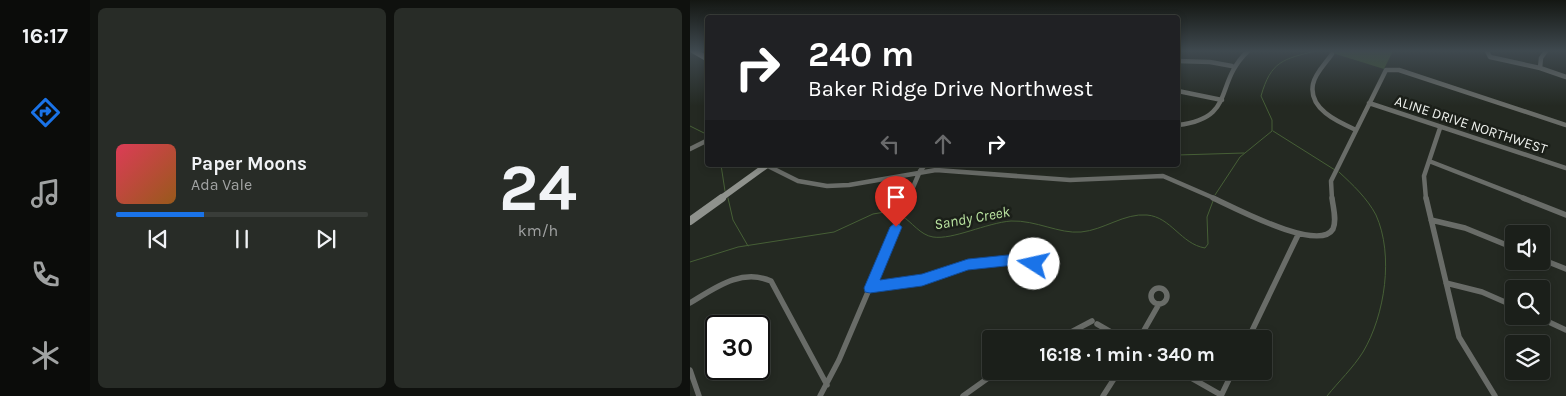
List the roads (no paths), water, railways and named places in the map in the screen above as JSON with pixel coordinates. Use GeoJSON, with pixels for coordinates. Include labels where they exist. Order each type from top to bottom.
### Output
{"type":"FeatureCollection","features":[{"type":"Feature","properties":{"kind":"main road"},"geometry":{"type":"LineString","coordinates":[[690,221],[763,167]]}},
{"type":"Feature","properties":{"kind":"street"},"geometry":{"type":"LineString","coordinates":[[1180,125],[1204,120],[1213,114],[1222,100],[1231,69]]}},
{"type":"Feature","properties":{"kind":"street"},"geometry":{"type":"LineString","coordinates":[[1322,69],[1314,81],[1313,94],[1318,105],[1327,114],[1356,130]]}},
{"type":"Feature","properties":{"kind":"street"},"geometry":{"type":"LineString","coordinates":[[770,167],[798,181],[827,186],[849,185],[920,172],[954,170],[1070,180],[1163,176],[1298,235],[1320,236],[1334,226],[1336,215],[1331,181],[1385,72],[1391,69]]}},
{"type":"Feature","properties":{"kind":"street"},"geometry":{"type":"LineString","coordinates":[[1394,69],[1566,125]]}},
{"type":"Feature","properties":{"kind":"street"},"geometry":{"type":"LineString","coordinates":[[1544,69],[1566,77]]}},
{"type":"Feature","properties":{"kind":"street"},"geometry":{"type":"LineString","coordinates":[[1180,91],[1222,100]]}},
{"type":"Feature","properties":{"kind":"street","name":"ALINE DRIVE NORTHWEST"},"geometry":{"type":"LineString","coordinates":[[1369,103],[1566,168]]}},
{"type":"Feature","properties":{"kind":"street"},"geometry":{"type":"LineString","coordinates":[[1440,128],[1429,161],[1424,184],[1431,220],[1459,337],[1481,376],[1496,396]]}},
{"type":"Feature","properties":{"kind":"street"},"geometry":{"type":"LineString","coordinates":[[690,148],[705,141]]}},
{"type":"Feature","properties":{"kind":"street"},"geometry":{"type":"LineString","coordinates":[[1429,161],[1566,214]]}},
{"type":"Feature","properties":{"kind":"street"},"geometry":{"type":"LineString","coordinates":[[820,396],[870,288],[920,172],[924,167]]}},
{"type":"Feature","properties":{"kind":"street"},"geometry":{"type":"LineString","coordinates":[[1431,220],[1465,228],[1505,244]]}},
{"type":"Feature","properties":{"kind":"street"},"geometry":{"type":"LineString","coordinates":[[1252,330],[1298,235]]}},
{"type":"Feature","properties":{"kind":"street"},"geometry":{"type":"LineString","coordinates":[[870,288],[922,280],[968,264],[1027,259]]}},
{"type":"Feature","properties":{"kind":"street"},"geometry":{"type":"LineString","coordinates":[[1550,263],[1566,270]]}},
{"type":"Feature","properties":{"kind":"street"},"geometry":{"type":"LineString","coordinates":[[690,302],[743,276],[758,276],[771,281],[826,385]]}},
{"type":"Feature","properties":{"kind":"street"},"geometry":{"type":"LineString","coordinates":[[1446,283],[1482,292],[1505,302]]}},
{"type":"Feature","properties":{"kind":"street"},"geometry":{"type":"LineString","coordinates":[[1144,330],[1160,304]]}},
{"type":"Feature","properties":{"kind":"street"},"geometry":{"type":"LineString","coordinates":[[1078,330],[1095,322],[1108,330]]}},
{"type":"Feature","properties":{"kind":"street"},"geometry":{"type":"LineString","coordinates":[[1550,323],[1566,330]]}},
{"type":"Feature","properties":{"kind":"street"},"geometry":{"type":"LineString","coordinates":[[690,370],[700,396]]}},
{"type":"Feature","properties":{"kind":"street"},"geometry":{"type":"LineString","coordinates":[[963,396],[985,380]]}},
{"type":"Feature","properties":{"kind":"street"},"geometry":{"type":"LineString","coordinates":[[1103,396],[1113,380]]}},
{"type":"Feature","properties":{"kind":"street"},"geometry":{"type":"LineString","coordinates":[[1194,380],[1221,396],[1228,380]]}},
{"type":"Feature","properties":{"kind":"waterway","name":"Sandy Creek"},"geometry":{"type":"LineString","coordinates":[[1215,195],[1240,157],[1272,131],[1272,120],[1261,96],[1273,69]]}},
{"type":"Feature","properties":{"kind":"waterway","name":"Sandy Creek"},"geometry":{"type":"LineString","coordinates":[[690,126],[705,134]]}},
{"type":"Feature","properties":{"kind":"waterway"},"geometry":{"type":"LineString","coordinates":[[1273,131],[1335,170]]}},
{"type":"Feature","properties":{"kind":"waterway"},"geometry":{"type":"LineString","coordinates":[[1180,155],[1244,153]]}},
{"type":"Feature","properties":{"kind":"waterway","name":"Sandy Creek"},"geometry":{"type":"LineString","coordinates":[[721,167],[725,191]]}},
{"type":"Feature","properties":{"kind":"waterway"},"geometry":{"type":"LineString","coordinates":[[1327,396],[1359,358],[1371,337],[1382,303],[1386,266],[1382,231],[1376,215],[1364,197],[1339,172]]}},
{"type":"Feature","properties":{"kind":"waterway","name":"Sandy Creek"},"geometry":{"type":"LineString","coordinates":[[728,198],[733,220],[748,245]]}},
{"type":"Feature","properties":{"kind":"waterway","name":"Sandy Creek"},"geometry":{"type":"LineString","coordinates":[[902,216],[924,234],[941,237],[1011,221],[1020,221],[1064,231],[1081,232],[1122,219],[1147,215],[1163,220],[1189,241],[1205,248],[1208,244],[1207,217],[1213,201]]}},
{"type":"Feature","properties":{"kind":"waterway","name":"Sandy Creek"},"geometry":{"type":"LineString","coordinates":[[748,245],[834,232],[873,214],[885,212],[899,214]]}},
{"type":"Feature","properties":{"kind":"waterway"},"geometry":{"type":"LineString","coordinates":[[690,262],[748,245]]}}]}
